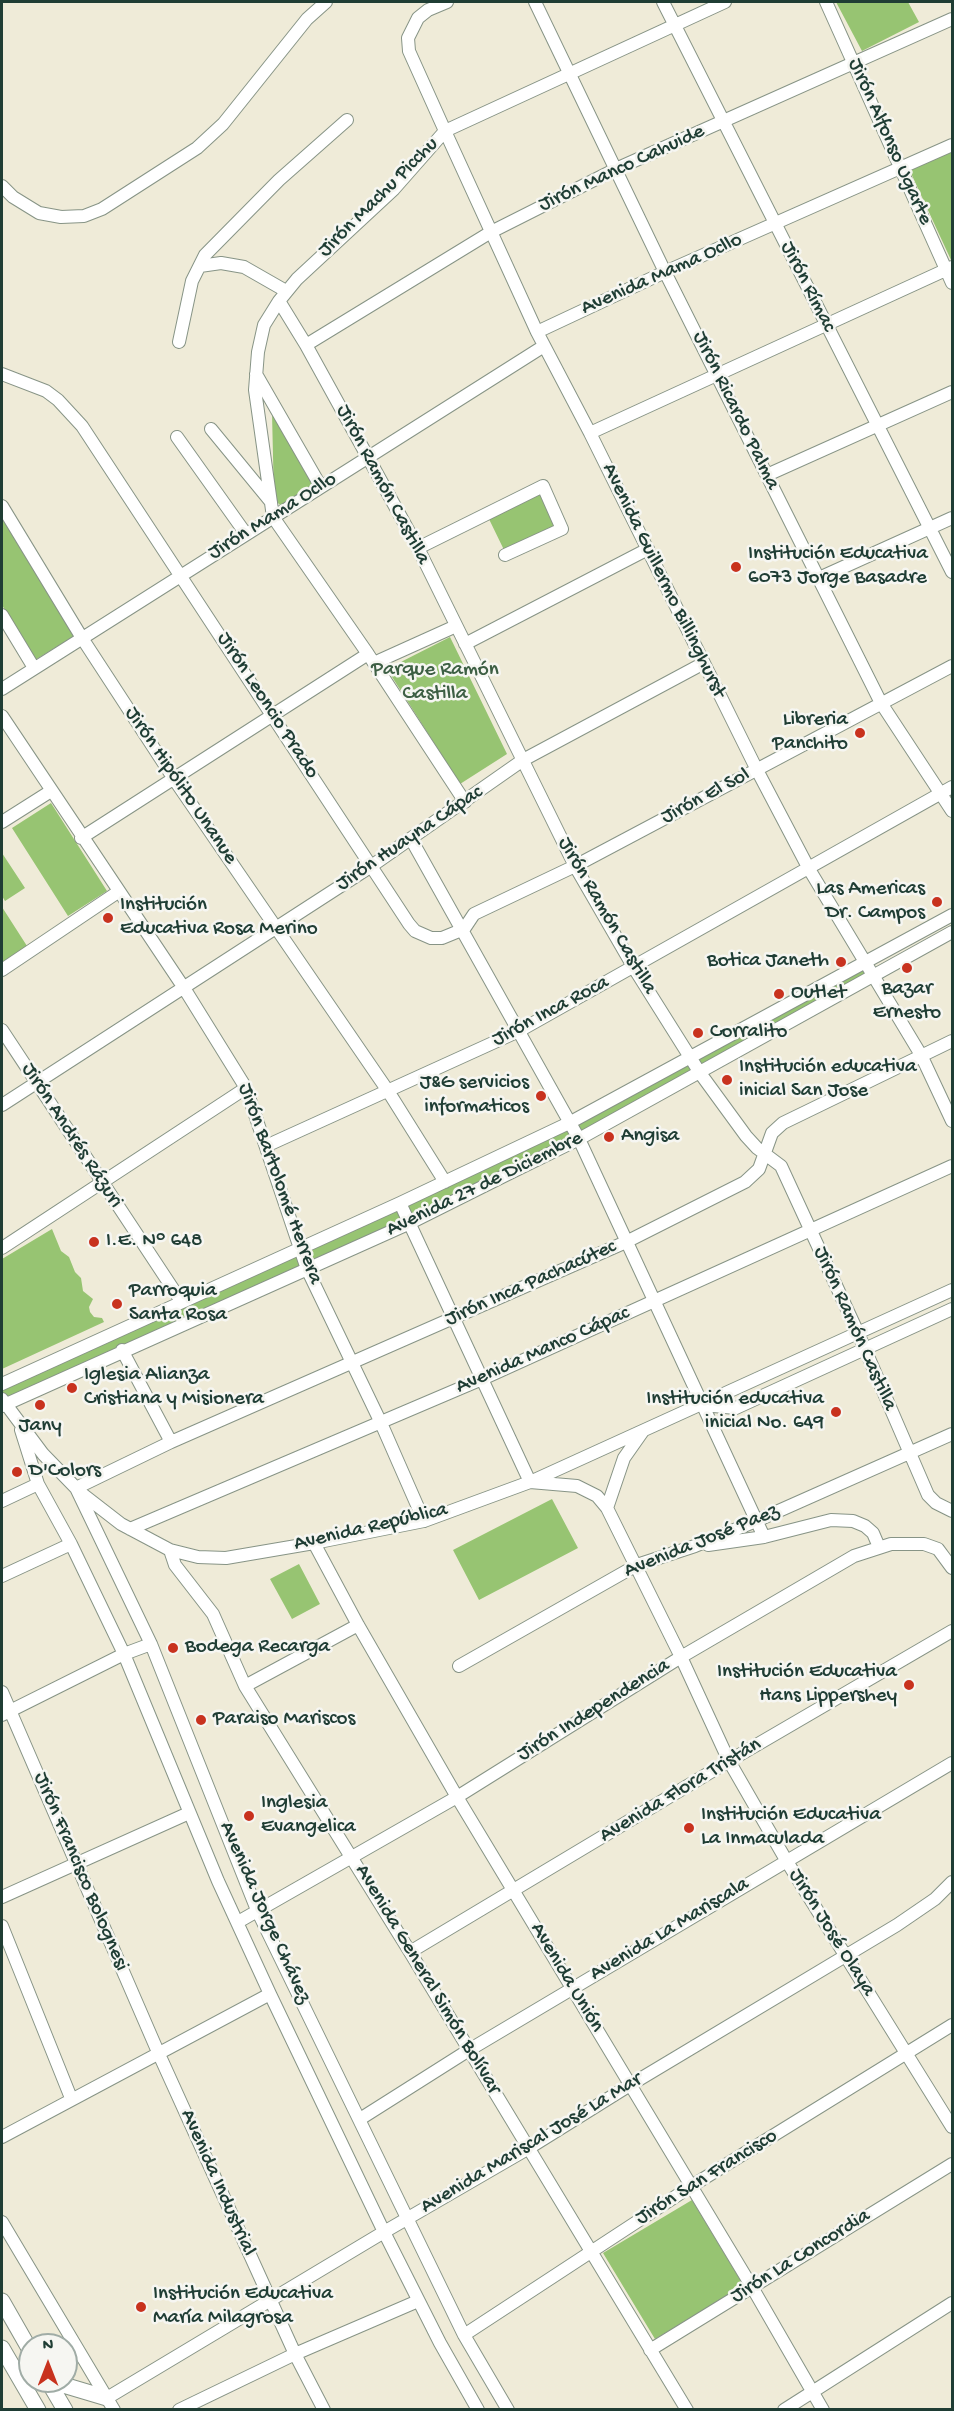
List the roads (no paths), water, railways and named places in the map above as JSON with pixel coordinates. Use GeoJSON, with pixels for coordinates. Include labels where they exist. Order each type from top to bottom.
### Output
{"type":"FeatureCollection","features":[{"type":"Feature","properties":{"kind":"main road"},"geometry":{"type":"LineString","coordinates":[[2,2301],[20,2333]]}},
{"type":"Feature","properties":{"kind":"main road"},"geometry":{"type":"LineString","coordinates":[[2,2348],[38,2409]]}},
{"type":"Feature","properties":{"kind":"main road"},"geometry":{"type":"LineString","coordinates":[[78,2392],[110,2404]]}},
{"type":"Feature","properties":{"kind":"main road"},"geometry":{"type":"LineString","coordinates":[[56,2393],[65,2409]]}},
{"type":"Feature","properties":{"kind":"street"},"geometry":{"type":"LineString","coordinates":[[2,186],[13,197],[39,213],[61,217],[84,216],[102,209],[197,148],[223,124],[307,19],[326,2]]}},
{"type":"Feature","properties":{"kind":"street","name":"Avenida Guillermo Billinghurst"},"geometry":{"type":"LineString","coordinates":[[447,2],[428,10],[418,18],[408,38],[409,51],[445,131],[537,332],[590,433],[756,770],[809,869],[921,1055],[952,1121]]}},
{"type":"Feature","properties":{"kind":"street","name":"Jirón Ricardo Palma"},"geometry":{"type":"LineString","coordinates":[[535,2],[817,579],[881,703],[952,811]]}},
{"type":"Feature","properties":{"kind":"street","name":"Jirón Rímac"},"geometry":{"type":"LineString","coordinates":[[663,2],[952,572]]}},
{"type":"Feature","properties":{"kind":"street","name":"Jirón Machu Picchu"},"geometry":{"type":"LineString","coordinates":[[273,517],[255,390],[258,352],[264,325],[282,296],[394,189],[445,131],[725,2]]}},
{"type":"Feature","properties":{"kind":"street","name":"Jirón Alfonso Ugarte"},"geometry":{"type":"LineString","coordinates":[[826,2],[901,168],[950,268],[952,283]]}},
{"type":"Feature","properties":{"kind":"street","name":"Jirón Manco Cahuide"},"geometry":{"type":"LineString","coordinates":[[306,345],[491,232],[616,169],[952,19]]}},
{"type":"Feature","properties":{"kind":"street"},"geometry":{"type":"LineString","coordinates":[[179,342],[192,282],[206,255],[279,180],[347,120]]}},
{"type":"Feature","properties":{"kind":"street","name":"Avenida Mama Ocllo"},"geometry":{"type":"LineString","coordinates":[[537,332],[665,272],[952,145]]}},
{"type":"Feature","properties":{"kind":"street"},"geometry":{"type":"LineString","coordinates":[[200,266],[221,263],[244,267],[282,296]]}},
{"type":"Feature","properties":{"kind":"street"},"geometry":{"type":"LineString","coordinates":[[590,433],[950,268]]}},
{"type":"Feature","properties":{"kind":"street","name":"Jirón Ramón Castilla"},"geometry":{"type":"LineString","coordinates":[[282,296],[306,345],[418,548],[576,866],[634,968],[700,1073],[746,1136],[781,1166],[858,1333],[928,1495],[936,1503],[952,1511]]}},
{"type":"Feature","properties":{"kind":"street","name":"Jirón Mama Ocllo"},"geometry":{"type":"LineString","coordinates":[[2,689],[544,346]]}},
{"type":"Feature","properties":{"kind":"street"},"geometry":{"type":"LineString","coordinates":[[256,374],[321,487]]}},
{"type":"Feature","properties":{"kind":"street","name":"Jirón Leoncio Prado"},"geometry":{"type":"LineString","coordinates":[[2,375],[46,391],[58,400],[90,438],[273,715],[370,867],[416,931],[431,938],[442,938],[464,929]]}},
{"type":"Feature","properties":{"kind":"street"},"geometry":{"type":"LineString","coordinates":[[767,475],[952,392]]}},
{"type":"Feature","properties":{"kind":"street"},"geometry":{"type":"LineString","coordinates":[[211,429],[271,502]]}},
{"type":"Feature","properties":{"kind":"street"},"geometry":{"type":"LineString","coordinates":[[177,437],[246,534]]}},
{"type":"Feature","properties":{"kind":"street"},"geometry":{"type":"LineString","coordinates":[[418,548],[543,486],[562,529],[505,555]]}},
{"type":"Feature","properties":{"kind":"street","name":"Jirón Hipólito Unanue"},"geometry":{"type":"LineString","coordinates":[[2,506],[82,638],[174,778],[388,1090],[445,1182]]}},
{"type":"Feature","properties":{"kind":"street"},"geometry":{"type":"LineString","coordinates":[[273,517],[371,658],[465,802]]}},
{"type":"Feature","properties":{"kind":"street"},"geometry":{"type":"LineString","coordinates":[[817,579],[952,518]]}},
{"type":"Feature","properties":{"kind":"street"},"geometry":{"type":"LineString","coordinates":[[465,644],[648,549]]}},
{"type":"Feature","properties":{"kind":"street"},"geometry":{"type":"LineString","coordinates":[[2,615],[34,668]]}},
{"type":"Feature","properties":{"kind":"street"},"geometry":{"type":"LineString","coordinates":[[81,837],[273,715],[371,658],[456,626]]}},
{"type":"Feature","properties":{"kind":"street","name":"Jirón Huayna Cápac"},"geometry":{"type":"LineString","coordinates":[[2,1105],[370,867],[523,760],[704,663]]}},
{"type":"Feature","properties":{"kind":"street","name":"Jirón El Sol"},"geometry":{"type":"LineString","coordinates":[[464,929],[474,914],[576,866],[952,666]]}},
{"type":"Feature","properties":{"kind":"street","name":"Jirón Bartolomé Herrera"},"geometry":{"type":"LineString","coordinates":[[2,716],[184,988],[246,1088],[307,1269],[381,1423],[424,1521]]}},
{"type":"Feature","properties":{"kind":"street","name":"Jirón Inca Roca"},"geometry":{"type":"LineString","coordinates":[[266,1146],[519,1031],[952,788]]}},
{"type":"Feature","properties":{"kind":"street"},"geometry":{"type":"LineString","coordinates":[[2,822],[51,791]]}},
{"type":"Feature","properties":{"kind":"street"},"geometry":{"type":"LineString","coordinates":[[411,839],[464,929],[579,1139],[764,1538]]}},
{"type":"Feature","properties":{"kind":"street"},"geometry":{"type":"LineString","coordinates":[[2,970],[118,892]]}},
{"type":"Feature","properties":{"kind":"street","name":"Avenida 27 de Diciembre"},"geometry":{"type":"LineString","coordinates":[[2,1384],[400,1203],[569,1123],[952,915]]}},
{"type":"Feature","properties":{"kind":"street","name":"Avenida 27 de Diciembre"},"geometry":{"type":"LineString","coordinates":[[3,1403],[410,1223],[579,1139],[952,932]]}},
{"type":"Feature","properties":{"kind":"street","name":"Jirón Andrés Rázuri"},"geometry":{"type":"LineString","coordinates":[[2,1030],[181,1301]]}},
{"type":"Feature","properties":{"kind":"street","name":"Jirón Inca Pachacútec"},"geometry":{"type":"LineString","coordinates":[[76,1488],[171,1442],[626,1242],[746,1182],[759,1169],[766,1155],[772,1133],[783,1123],[952,1041]]}},
{"type":"Feature","properties":{"kind":"street"},"geometry":{"type":"LineString","coordinates":[[4,1242],[102,1183],[246,1088]]}},
{"type":"Feature","properties":{"kind":"street"},"geometry":{"type":"LineString","coordinates":[[496,1158],[504,1176]]}},
{"type":"Feature","properties":{"kind":"street","name":"Avenida Manco Cápac"},"geometry":{"type":"LineString","coordinates":[[130,1529],[482,1379],[952,1166]]}},
{"type":"Feature","properties":{"kind":"street"},"geometry":{"type":"LineString","coordinates":[[400,1203],[530,1482]]}},
{"type":"Feature","properties":{"kind":"street","name":"Avenida República"},"geometry":{"type":"LineString","coordinates":[[76,1488],[100,1509],[130,1529],[170,1550],[198,1557],[226,1558],[424,1521],[530,1482],[952,1290]]}},
{"type":"Feature","properties":{"kind":"street","name":"Avenida República"},"geometry":{"type":"LineString","coordinates":[[701,1405],[736,1408],[952,1309]]}},
{"type":"Feature","properties":{"kind":"street"},"geometry":{"type":"LineString","coordinates":[[122,1350],[171,1442]]}},
{"type":"Feature","properties":{"kind":"street","name":"Avenida Jorge Chávez"},"geometry":{"type":"LineString","coordinates":[[3,1403],[43,1454],[76,1488],[152,1644],[257,1910],[464,2335],[508,2409]]}},
{"type":"Feature","properties":{"kind":"street","name":"Avenida Jorge Chávez"},"geometry":{"type":"LineString","coordinates":[[18,1420],[38,1484],[71,1544],[124,1654],[189,1813],[270,1994],[418,2301],[478,2409]]}},
{"type":"Feature","properties":{"kind":"street"},"geometry":{"type":"LineString","coordinates":[[608,1508],[624,1458],[642,1431]]}},
{"type":"Feature","properties":{"kind":"street","name":"Avenida José Paez"},"geometry":{"type":"LineString","coordinates":[[459,1666],[637,1565],[695,1546],[756,1521],[952,1434]]}},
{"type":"Feature","properties":{"kind":"street","name":"Jirón José Olaya"},"geometry":{"type":"LineString","coordinates":[[530,1482],[577,1486],[597,1496],[608,1508],[729,1761],[786,1860],[952,2127]]}},
{"type":"Feature","properties":{"kind":"street"},"geometry":{"type":"LineString","coordinates":[[2,1501],[38,1484]]}},
{"type":"Feature","properties":{"kind":"street"},"geometry":{"type":"LineString","coordinates":[[695,1546],[764,1538],[831,1520],[853,1521],[873,1533],[879,1547]]}},
{"type":"Feature","properties":{"kind":"street","name":"Jirón Independencia"},"geometry":{"type":"LineString","coordinates":[[238,1922],[457,1797],[681,1657],[854,1556],[879,1547],[908,1542],[938,1549],[952,1568]]}},
{"type":"Feature","properties":{"kind":"street","name":"Avenida Unión"},"geometry":{"type":"LineString","coordinates":[[314,1543],[358,1625],[457,1797],[823,2409]]}},
{"type":"Feature","properties":{"kind":"street"},"geometry":{"type":"LineString","coordinates":[[2,1576],[71,1544]]}},
{"type":"Feature","properties":{"kind":"street","name":"Avenida General Simón Bolívar"},"geometry":{"type":"LineString","coordinates":[[170,1550],[175,1566],[213,1614],[245,1686],[530,2148],[590,2252],[687,2409]]}},
{"type":"Feature","properties":{"kind":"street"},"geometry":{"type":"LineString","coordinates":[[245,1686],[358,1625]]}},
{"type":"Feature","properties":{"kind":"street","name":"Avenida Flora Tristán"},"geometry":{"type":"LineString","coordinates":[[410,1952],[952,1631]]}},
{"type":"Feature","properties":{"kind":"street"},"geometry":{"type":"LineString","coordinates":[[6,1713],[124,1654],[152,1644]]}},
{"type":"Feature","properties":{"kind":"street","name":"Jirón Francisco Bolognesi"},"geometry":{"type":"LineString","coordinates":[[2,1692],[6,1713],[76,1864],[158,2052]]}},
{"type":"Feature","properties":{"kind":"street","name":"Avenida La Mariscala"},"geometry":{"type":"LineString","coordinates":[[360,2119],[469,2050],[952,1763]]}},
{"type":"Feature","properties":{"kind":"street"},"geometry":{"type":"LineString","coordinates":[[2,1897],[189,1813]]}},
{"type":"Feature","properties":{"kind":"street","name":"Avenida Mariscal José La Mar"},"geometry":{"type":"LineString","coordinates":[[110,2404],[384,2232],[530,2148],[630,2085],[897,1925],[935,1899],[952,1882]]}},
{"type":"Feature","properties":{"kind":"street"},"geometry":{"type":"LineString","coordinates":[[2,1926],[71,2098]]}},
{"type":"Feature","properties":{"kind":"street"},"geometry":{"type":"LineString","coordinates":[[2,2136],[270,1994]]}},
{"type":"Feature","properties":{"kind":"street","name":"Jirón San Francisco"},"geometry":{"type":"LineString","coordinates":[[464,2335],[690,2187],[952,2025]]}},
{"type":"Feature","properties":{"kind":"street","name":"Avenida Industrial"},"geometry":{"type":"LineString","coordinates":[[158,2052],[295,2354],[324,2409]]}},
{"type":"Feature","properties":{"kind":"street","name":"Jirón La Concordia"},"geometry":{"type":"LineString","coordinates":[[650,2350],[952,2164]]}},
{"type":"Feature","properties":{"kind":"street"},"geometry":{"type":"LineString","coordinates":[[2,2222],[110,2404]]}},
{"type":"Feature","properties":{"kind":"street"},"geometry":{"type":"LineString","coordinates":[[179,2409],[295,2354],[418,2301]]}},
{"type":"Feature","properties":{"kind":"street"},"geometry":{"type":"LineString","coordinates":[[784,2409],[952,2303]]}},
{"type":"Feature","properties":{"kind":"place","name":"Institución Educativa 6073 Jorge Basadre"},"geometry":{"type":"Point","coordinates":[736,567]}},
{"type":"Feature","properties":{"kind":"place","name":"Libreria Panchito"},"geometry":{"type":"Point","coordinates":[860,733]}},
{"type":"Feature","properties":{"kind":"place","name":"Las Americas Dr. Campos"},"geometry":{"type":"Point","coordinates":[937,902]}},
{"type":"Feature","properties":{"kind":"place","name":"Institución Educativa Rosa Merino"},"geometry":{"type":"Point","coordinates":[108,918]}},
{"type":"Feature","properties":{"kind":"place","name":"Botica Janeth"},"geometry":{"type":"Point","coordinates":[841,962]}},
{"type":"Feature","properties":{"kind":"place","name":"Bazar Ernesto"},"geometry":{"type":"Point","coordinates":[907,968]}},
{"type":"Feature","properties":{"kind":"place","name":"Outlet"},"geometry":{"type":"Point","coordinates":[779,994]}},
{"type":"Feature","properties":{"kind":"place","name":"Corralito"},"geometry":{"type":"Point","coordinates":[698,1033]}},
{"type":"Feature","properties":{"kind":"place","name":"Institución educativa inicial San Jose"},"geometry":{"type":"Point","coordinates":[727,1080]}},
{"type":"Feature","properties":{"kind":"place","name":"J&G servicios informaticos"},"geometry":{"type":"Point","coordinates":[541,1096]}},
{"type":"Feature","properties":{"kind":"place","name":"Angisa"},"geometry":{"type":"Point","coordinates":[609,1137]}},
{"type":"Feature","properties":{"kind":"place","name":"I.E. N° 648"},"geometry":{"type":"Point","coordinates":[94,1242]}},
{"type":"Feature","properties":{"kind":"place","name":"Parroquia Santa Rosa"},"geometry":{"type":"Point","coordinates":[117,1304]}},
{"type":"Feature","properties":{"kind":"place","name":"Iglesia Alianza Cristiana y Misionera"},"geometry":{"type":"Point","coordinates":[72,1388]}},
{"type":"Feature","properties":{"kind":"place","name":"Jany"},"geometry":{"type":"Point","coordinates":[40,1405]}},
{"type":"Feature","properties":{"kind":"place","name":"Institución educativa inicial No. 649"},"geometry":{"type":"Point","coordinates":[836,1412]}},
{"type":"Feature","properties":{"kind":"place","name":"D'Colors"},"geometry":{"type":"Point","coordinates":[17,1472]}},
{"type":"Feature","properties":{"kind":"place","name":"Bodega Recarga"},"geometry":{"type":"Point","coordinates":[173,1648]}},
{"type":"Feature","properties":{"kind":"place","name":"Institución Educativa Hans Lippershey"},"geometry":{"type":"Point","coordinates":[909,1685]}},
{"type":"Feature","properties":{"kind":"place","name":"Paraiso Mariscos"},"geometry":{"type":"Point","coordinates":[201,1720]}},
{"type":"Feature","properties":{"kind":"place","name":"Inglesia Evangelica"},"geometry":{"type":"Point","coordinates":[249,1816]}},
{"type":"Feature","properties":{"kind":"place","name":"Institución Educativa La Inmaculada"},"geometry":{"type":"Point","coordinates":[689,1828]}},
{"type":"Feature","properties":{"kind":"place","name":"Institución Educativa María Milagrosa"},"geometry":{"type":"Point","coordinates":[141,2307]}},
{"type":"Feature","properties":{"kind":"park label","name":"Parque Ramón Castilla"},"geometry":{"type":"Point","coordinates":[435,683]}}]}
